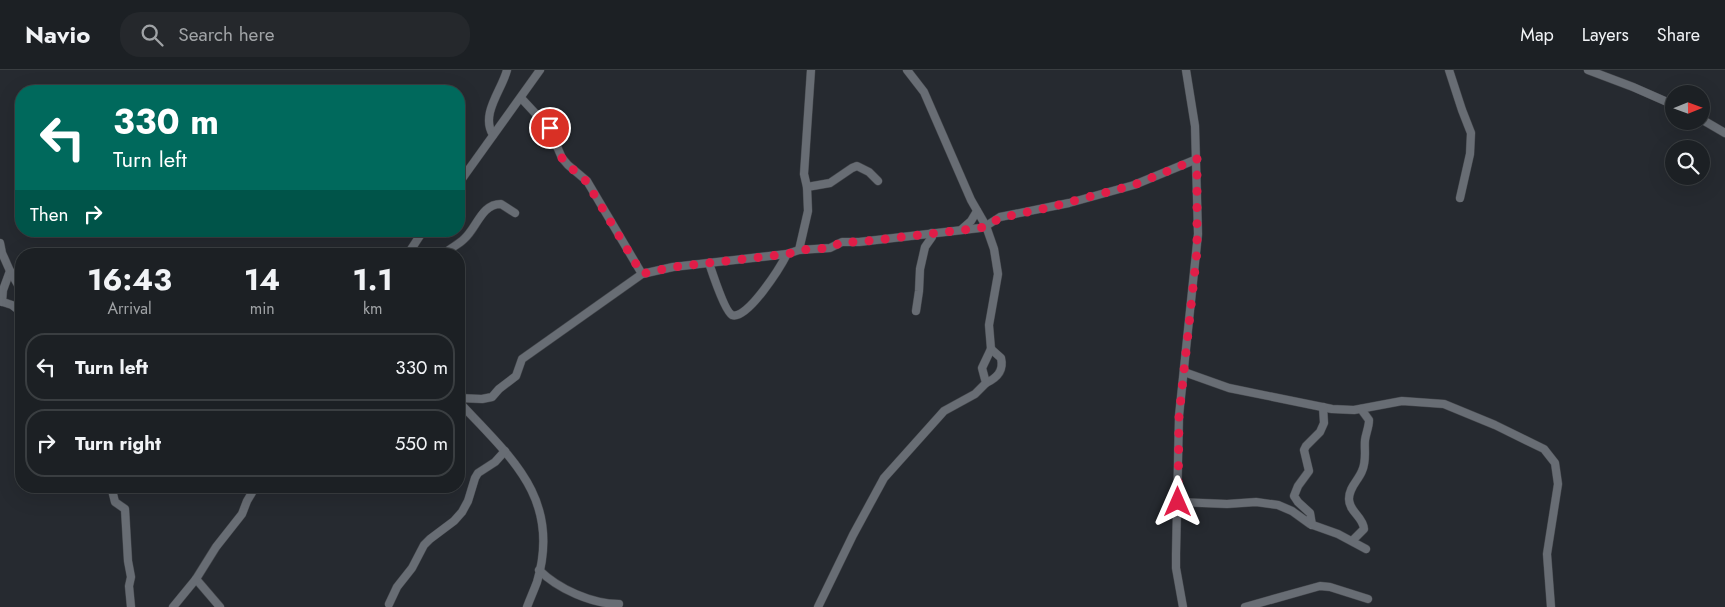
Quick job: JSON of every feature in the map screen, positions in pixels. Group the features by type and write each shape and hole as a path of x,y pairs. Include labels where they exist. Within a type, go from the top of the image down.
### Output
{"street":[{"path":"493,135 488,123 495,99 507,70"},
{"path":"465,175 540,70"},
{"path":"799,250 808,211 808,187 804,174 811,70"},
{"path":"907,70 924,92 977,211 986,226 994,249 998,274 989,325 991,349 982,368 986,383"},
{"path":"1183,607 1176,568 1178,437 1197,251 1195,126 1186,70"},
{"path":"1449,70 1471,133 1470,154 1460,198"},
{"path":"1588,70 1665,101"},
{"path":"520,98 550,128 562,158 586,181 642,274"},
{"path":"1710,124 1725,133"},
{"path":"465,398 482,399 492,397 516,376 522,359 642,274 660,269 826,248 846,241 859,242 986,226 1000,218 1060,205 1134,185 1197,159"},
{"path":"808,187 830,183 857,166 869,172 878,181"},
{"path":"452,248 465,239 480,217 490,207 501,204 515,213"},
{"path":"962,229 971,221 977,211"},
{"path":"916,311 920,291 920,269 925,247 932,237 932,233"},
{"path":"412,248 419,237"},
{"path":"0,243 2,253 15,280"},
{"path":"709,263 715,284 730,314 735,316 742,314 767,287 788,254"},
{"path":"10,271 1,302 15,307"},
{"path":"818,607 853,534 884,478 944,411 975,394 986,383 997,377 1002,368 1001,358 991,349"},
{"path":"1184,372 1229,388 1323,407 1354,410 1402,401 1444,404 1495,425 1544,449 1555,463 1558,484 1547,554 1551,607"},
{"path":"1312,525 1310,513 1294,496 1298,486 1309,471 1304,455 1306,446 1320,432 1324,424 1323,407"},
{"path":"465,408 505,451 523,474 538,502 544,531 543,546 537,581 527,607"},
{"path":"1352,541 1364,529 1362,520 1351,509 1349,497 1351,488 1365,464 1365,440 1369,420 1362,408"},
{"path":"388,604 397,587 412,568 424,545 454,521 462,512 478,472 495,462 505,451"},
{"path":"113,493 115,502 125,509 128,561 131,577 129,586 131,607"},
{"path":"173,607 196,579 216,547 242,514 252,493"},
{"path":"1178,502 1219,504 1251,502 1272,504 1286,508 1312,525 1352,541 1366,549"},
{"path":"539,570 549,580 594,602 619,604"},
{"path":"196,579 220,607"},
{"path":"1245,607 1320,586 1330,587 1368,600"}],"route":[{"path":"550,128 562,158 594,191 642,274 673,267 826,248 846,241 859,242 949,230 980,228 994,220 1007,216 1051,207 1134,185 1197,159 1198,234 1188,343 1180,400 1178,502"}]}
